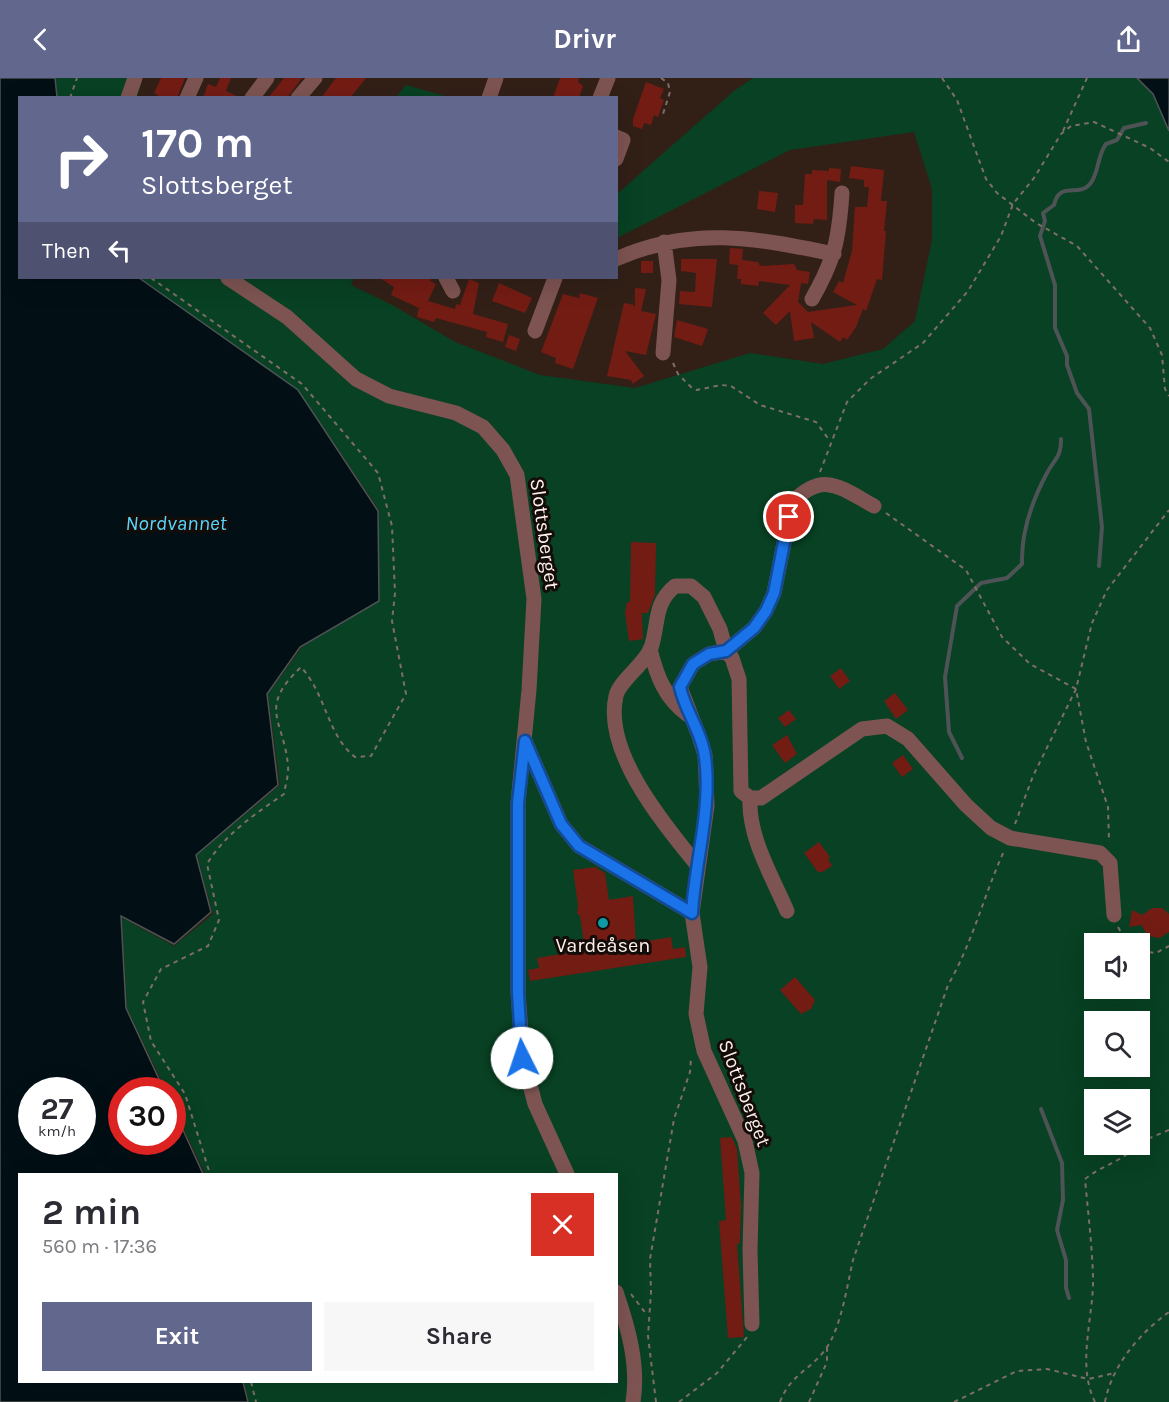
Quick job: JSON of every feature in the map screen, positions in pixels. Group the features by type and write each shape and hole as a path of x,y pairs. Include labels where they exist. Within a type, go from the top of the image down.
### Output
{"street":[{"path":"129,96 135,78"},
{"path":"188,96 196,78"},
{"path":"254,96 267,78"},
{"path":"300,96 315,78"},
{"path":"490,96 496,78"},
{"path":"601,96 608,78"},
{"path":"618,138 623,140 618,154"},
{"path":"812,299 834,254 839,236 842,193"},
{"path":"618,258 663,242 695,236 718,236 834,254"},
{"path":"663,242 669,280 663,349"},
{"name":"Slottsberget","path":"230,279 287,317 356,379 389,396 456,413 483,427 503,450 516,475 525,522 534,599 525,741 518,803 518,993 522,1058 535,1104 567,1173"},
{"path":"536,331 555,279"},
{"path":"813,486 826,483 835,485 874,506"},
{"name":"Slottsberget","path":"752,1324 750,1250 752,1173 745,1140 704,1052 696,1014 700,967 692,913 706,806 705,755 680,687 693,664 709,654 726,651 754,628 766,611 774,593 792,503 813,486"},
{"path":"697,865 651,808 631,770 614,724 616,694 650,650 663,595 675,586 691,586 704,597 720,629 726,651 732,658 739,679 741,791 750,798 761,798 862,729 887,726 908,739 966,805 991,828 1010,838 1100,853 1110,863 1114,915"},
{"name":"Slottsberget","path":"650,650 664,689 673,704 691,718"},
{"name":"Slottsberget","path":"525,741 561,824 579,846 692,913"},
{"path":"750,798 749,814 753,832 786,911"},
{"path":"618,1298 630,1334 635,1389 633,1402"}],"path":[{"path":"71,96 77,78"},
{"path":"661,78 668,83 670,92 662,117"},
{"path":"942,78 957,100 986,179 997,193 1036,223 1077,246 1150,328 1162,355 1165,389 1169,396"},
{"path":"813,486 847,402 856,390 923,344 968,291 1001,236 1013,204 1034,178 1062,134 1087,78"},
{"path":"1062,134 1071,126 1094,122 1150,148 1169,162"},
{"path":"152,279 302,384 378,473 392,526 395,593 392,621 406,694 371,756 355,757 341,747 315,682 301,667 286,681 275,710 288,767 284,794 258,811 219,845 207,864 219,920 208,946 162,969 143,1002 151,1041 185,1094 210,1173"},
{"path":"663,349 678,374 692,388 697,390 721,385 731,387 760,405 816,422 830,441"},
{"path":"874,506 907,526 966,570 1002,637 1030,663 1076,689 1086,742 1108,807 1110,863"},
{"path":"808,1402 827,1362 827,1348 843,1307 853,1260 948,985 966,955 991,879 1010,838 1033,776 1076,689 1092,623 1107,590 1169,510"},
{"path":"1114,915 1121,933"},
{"path":"1150,952 1156,953 1169,946"},
{"path":"656,1402 648,1336 651,1292 650,1259 674,1119 690,1072 692,1048"},
{"path":"1150,1138 1169,1130"},
{"path":"1095,1402 1088,1378 1093,1279 1085,1179 1094,1172 1130,1155"},
{"path":"1105,1402 1115,1373 1143,1331 1169,1312"},
{"path":"679,1402 717,1372 749,1335 752,1324"},
{"path":"780,1402 786,1386 827,1348"},
{"path":"954,1402 1017,1371 1047,1369 1088,1378 1115,1373"},
{"path":"251,1383 256,1402"}],"green space":[{"path":"55,78 142,78 138,96 57,96"},
{"path":"753,78 1137,78 1153,94 1169,131 1169,1402 249,1402 244,1383 618,1383 618,1173 205,1173 186,1133 186,1077 160,1077 127,1008 122,918 174,946 213,914 197,855 280,785 268,694 302,647 379,601 379,510 298,390 140,279 354,279 351,285 394,306 455,342 540,375 635,388 750,353 823,364 883,349 915,321 932,240 932,189 914,132 790,150 618,237 618,193 735,90"},
{"path":"406,85 445,96 397,96"}],"water":[{"name":"Nordvannet","path":"0,78 55,78 57,96 18,96 18,279 140,279 298,390 378,511 379,601 300,647 267,694 278,785 196,855 211,912 174,944 121,916 126,1008 158,1077 108,1077 108,1155 186,1155 186,1137 203,1173 18,1173 18,1383 243,1383 248,1402 0,1402"},
{"path":"1137,78 1169,78 1169,131 1153,94"}],"building":[{"path":"161,78 185,78 178,96 158,96 154,93"},
{"path":"220,78 231,78 226,91 237,96 204,96 208,84 216,87"},
{"path":"284,78 302,78 288,96 270,96"},
{"path":"336,78 366,78 352,96 322,96"},
{"path":"560,78 579,78 578,82 583,86 580,96 554,96"},
{"path":"646,82 664,89 660,98 664,100 658,117 654,115 651,125 644,123 642,129 633,126 633,119"},
{"path":"851,166 884,170 881,201 887,201 882,280 877,279 866,311 863,309 856,327 847,340 843,337 840,342 811,322 814,338 794,341 790,311 776,325 763,313 790,285 759,281 758,286 741,284 741,279 737,279 738,265 729,264 730,248 743,249 742,260 758,262 760,266 794,264 797,270 810,272 808,284 801,283 798,302 808,312 857,305 833,292 839,281 843,283 852,251 855,207 867,207 869,187 864,187 864,180 849,178"},
{"path":"829,168 841,169 840,182 827,180 827,220 814,219 813,224 795,223 795,205 803,205 805,174 812,174 812,170 829,171"},
{"path":"759,191 778,193 775,212 757,209"},
{"path":"681,259 717,259 712,307 679,304 680,291 695,292 696,273 681,271"},
{"path":"641,261 653,261 653,273 641,273"},
{"path":"382,279 431,279 430,281 436,284 428,301 455,309 456,304 460,305 469,279 479,283 473,314 508,324 503,342 486,337 487,332 436,318 434,322 417,317 419,308 391,295 394,287"},
{"path":"499,283 532,298 525,313 492,301"},
{"path":"635,288 646,289 641,311 656,314 646,355 625,351 644,376 633,384 631,380 607,376 624,303 634,305 635,308"},
{"path":"580,293 598,298 573,369 555,363 556,358 541,352 563,294 579,298"},
{"path":"677,320 708,329 702,346 674,337"},
{"path":"509,335 520,339 516,351 505,347"},
{"path":"631,542 656,543 655,595 648,613 642,613 643,639 629,641 625,613 627,602 630,602"},
{"path":"841,668 850,681 839,689 830,676"},
{"path":"895,693 908,710 896,719 884,701"},
{"path":"789,710 796,719 785,727 778,718"},
{"path":"787,735 797,754 785,763 772,745"},
{"path":"903,755 913,769 902,777 892,763"},
{"path":"819,842 830,857 828,859 832,866 822,872 818,872 804,853"},
{"name":"Vardeåsen","path":"595,867 605,873 609,900 633,896 636,943 671,937 673,949 685,947 686,957 530,981 528,970 539,968 537,958 585,950 580,916 577,913 573,870"},
{"path":"1152,908 1162,908 1169,914 1169,932 1160,938 1150,936 1150,933 1146,933 1141,925 1129,927 1132,910 1142,915"},
{"path":"795,977 815,1000 811,1009 801,1014 780,990"},
{"path":"732,1137 737,1149 741,1206 740,1243 737,1244 744,1337 728,1338 719,1221 726,1220 720,1138"}],"waterway":[{"path":"1099,566 1102,527 1089,409 1077,393 1067,365 1067,356 1055,328 1055,285 1040,236 1045,221 1043,213 1054,205 1060,193 1080,190 1090,184 1106,144 1117,140 1124,128 1146,123"},
{"path":"962,758 949,732 945,677 957,606 981,583 1007,578 1022,564 1023,540 1028,517 1047,473 1059,454 1061,439"},
{"path":"1041,1109 1062,1163 1063,1200 1057,1230 1066,1260 1066,1288 1069,1298"}],"place":[{"name":"Vardeåsen","path":"603,923"}],"route":[{"path":"522,1058 518,993 518,803 519,773 525,741 561,824 579,846 617,871 692,913 706,806 705,755 682,699 680,687 693,664 709,654 726,651 754,628 766,611 774,593 789,517"}]}
